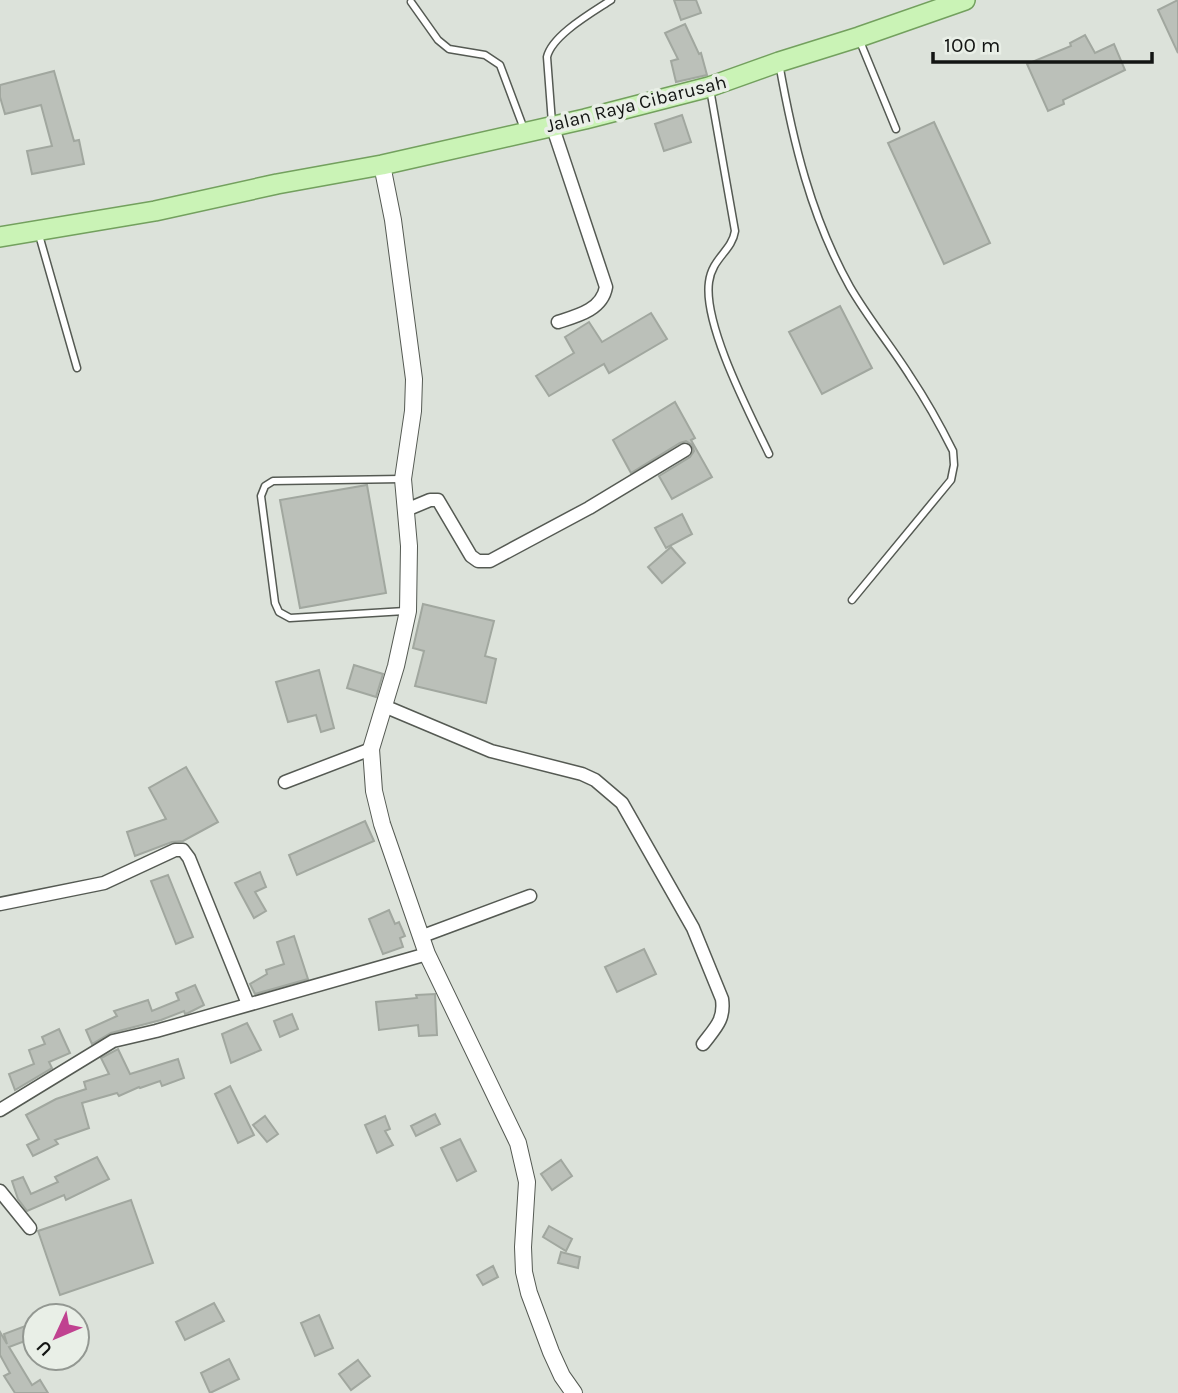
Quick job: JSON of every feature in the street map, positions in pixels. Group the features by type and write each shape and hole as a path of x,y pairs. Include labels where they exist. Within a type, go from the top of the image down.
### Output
{"main road":[{"name":"Jalan Raya Cibarusah","path":"0,239 158,215 585,119 709,87 965,0"},
{"name":"Jalan Raya Cibarusah","path":"0,239 382,165"}],"street":[{"path":"552,125 606,287 604,296 593,307 558,322"},
{"path":"382,165 393,220 414,379 413,411 404,479 409,556 408,611 404,637 371,749 376,804 427,954 518,1143 527,1182 524,1272 551,1352 562,1376 574,1393"},
{"path":"406,510 430,500 438,500 471,556 478,561 490,561 589,508 685,450"},
{"path":"384,706 491,751 582,774 595,780 622,803 693,928 722,999 724,1011 720,1021 703,1044"},
{"path":"285,782 371,749"},
{"path":"0,904 104,883 175,850 183,850 189,858 248,1004"},
{"path":"420,937 530,896"},
{"path":"0,1110 113,1041 427,954"},
{"path":"0,1191 30,1228"}],"lane":[{"path":"552,125 547,57 549,47 611,0"},
{"path":"411,2 438,40 449,49 485,55 500,65 524,131"},
{"path":"859,37 896,129"},
{"path":"779,61 792,136 816,212 836,258 865,312 910,376 953,451 954,465 950,480 852,600"},
{"path":"709,87 735,231 732,242 717,259 711,271 708,304 724,352 769,454"},
{"path":"39,235 77,368"},
{"path":"404,479 273,481 265,486 261,496 275,603 281,614 290,618 408,611"}],"building":[{"path":"674,0 696,0 701,13 681,20"},
{"path":"1178,0 1178,53 1158,10"},
{"path":"685,24 699,54 701,53 707,75 676,82 671,61 678,59 665,33"},
{"path":"1085,35 1095,53 1114,44 1125,70 1063,100 1064,104 1048,111 1027,64 1071,46 1070,43"},
{"path":"54,71 74,141 79,140 84,164 32,174 27,151 52,146 41,105 5,114 0,85"},
{"path":"682,115 691,142 664,151 655,124"},
{"path":"934,122 990,243 944,264 888,143"},
{"path":"840,306 872,368 822,394 789,332"},
{"path":"651,313 667,339 609,373 604,364 549,396 536,376 574,353 565,337 589,322 602,342"},
{"path":"675,402 695,438 691,440 712,477 672,499 659,476 690,457 694,451 692,445 686,441 680,443 631,473 613,440"},
{"path":"367,485 386,593 300,608 280,500"},
{"path":"682,514 692,534 666,548 655,528"},
{"path":"671,547 685,563 662,583 648,567"},
{"path":"423,604 494,621 485,656 496,659 486,703 415,686 424,651 413,648"},
{"path":"354,665 383,674 376,697 347,688"},
{"path":"319,670 334,728 321,732 316,715 288,722 276,682"},
{"path":"186,767 218,822 183,841 172,842 135,856 127,832 166,819 149,788"},
{"path":"365,821 374,841 297,875 289,855"},
{"path":"260,872 266,887 255,892 266,911 254,918 235,883"},
{"path":"168,875 193,937 176,944 151,881"},
{"path":"389,910 395,924 399,922 405,936 400,938 403,947 383,954 369,919"},
{"path":"294,936 308,979 255,994 250,984 267,974 266,970 284,964 277,942"},
{"path":"644,949 656,974 617,992 605,967"},
{"path":"195,985 204,1005 185,1014 184,1011 111,1033 92,1044 86,1030 117,1016 114,1011 148,1000 152,1011 179,1000 176,993"},
{"path":"435,994 437,1035 419,1036 418,1025 379,1030 376,1002 417,998 416,995"},
{"path":"292,1014 298,1029 280,1037 274,1021"},
{"path":"247,1023 261,1050 231,1063 222,1034"},
{"path":"59,1029 70,1053 49,1062 52,1068 15,1090 9,1074 34,1064 29,1050 45,1044 42,1037"},
{"path":"118,1049 130,1074 178,1059 184,1078 162,1086 160,1081 119,1096 117,1093 82,1103 89,1128 55,1140 58,1144 33,1156 27,1145 39,1139 26,1115 56,1099 86,1089 84,1082 109,1074 101,1058"},
{"path":"230,1086 254,1135 238,1143 215,1094"},
{"path":"435,1114 440,1124 416,1136 411,1126"},
{"path":"265,1116 278,1134 267,1142 253,1125"},
{"path":"385,1116 390,1129 385,1131 393,1145 377,1153 365,1125"},
{"path":"460,1139 476,1171 457,1181 441,1148"},
{"path":"97,1157 109,1179 66,1200 64,1195 27,1211 18,1199 12,1181 23,1177 31,1194 58,1182 55,1177"},
{"path":"561,1160 572,1176 552,1190 541,1174"},
{"path":"131,1200 153,1263 60,1295 38,1231"},
{"path":"549,1226 572,1239 566,1251 543,1237"},
{"path":"561,1252 580,1257 578,1268 558,1263"},
{"path":"493,1266 498,1277 483,1285 477,1275"},
{"path":"214,1303 224,1321 185,1340 176,1322"},
{"path":"319,1315 333,1348 315,1356 301,1323"},
{"path":"21,1328 21,1342 9,1347 21,1367 21,1372 24,1372 32,1385 40,1380 48,1393 15,1393 4,1376 10,1373 0,1355 0,1332 7,1344 4,1334"},
{"path":"229,1359 239,1379 210,1393 201,1373"},
{"path":"358,1360 370,1376 351,1390 339,1374"}]}
